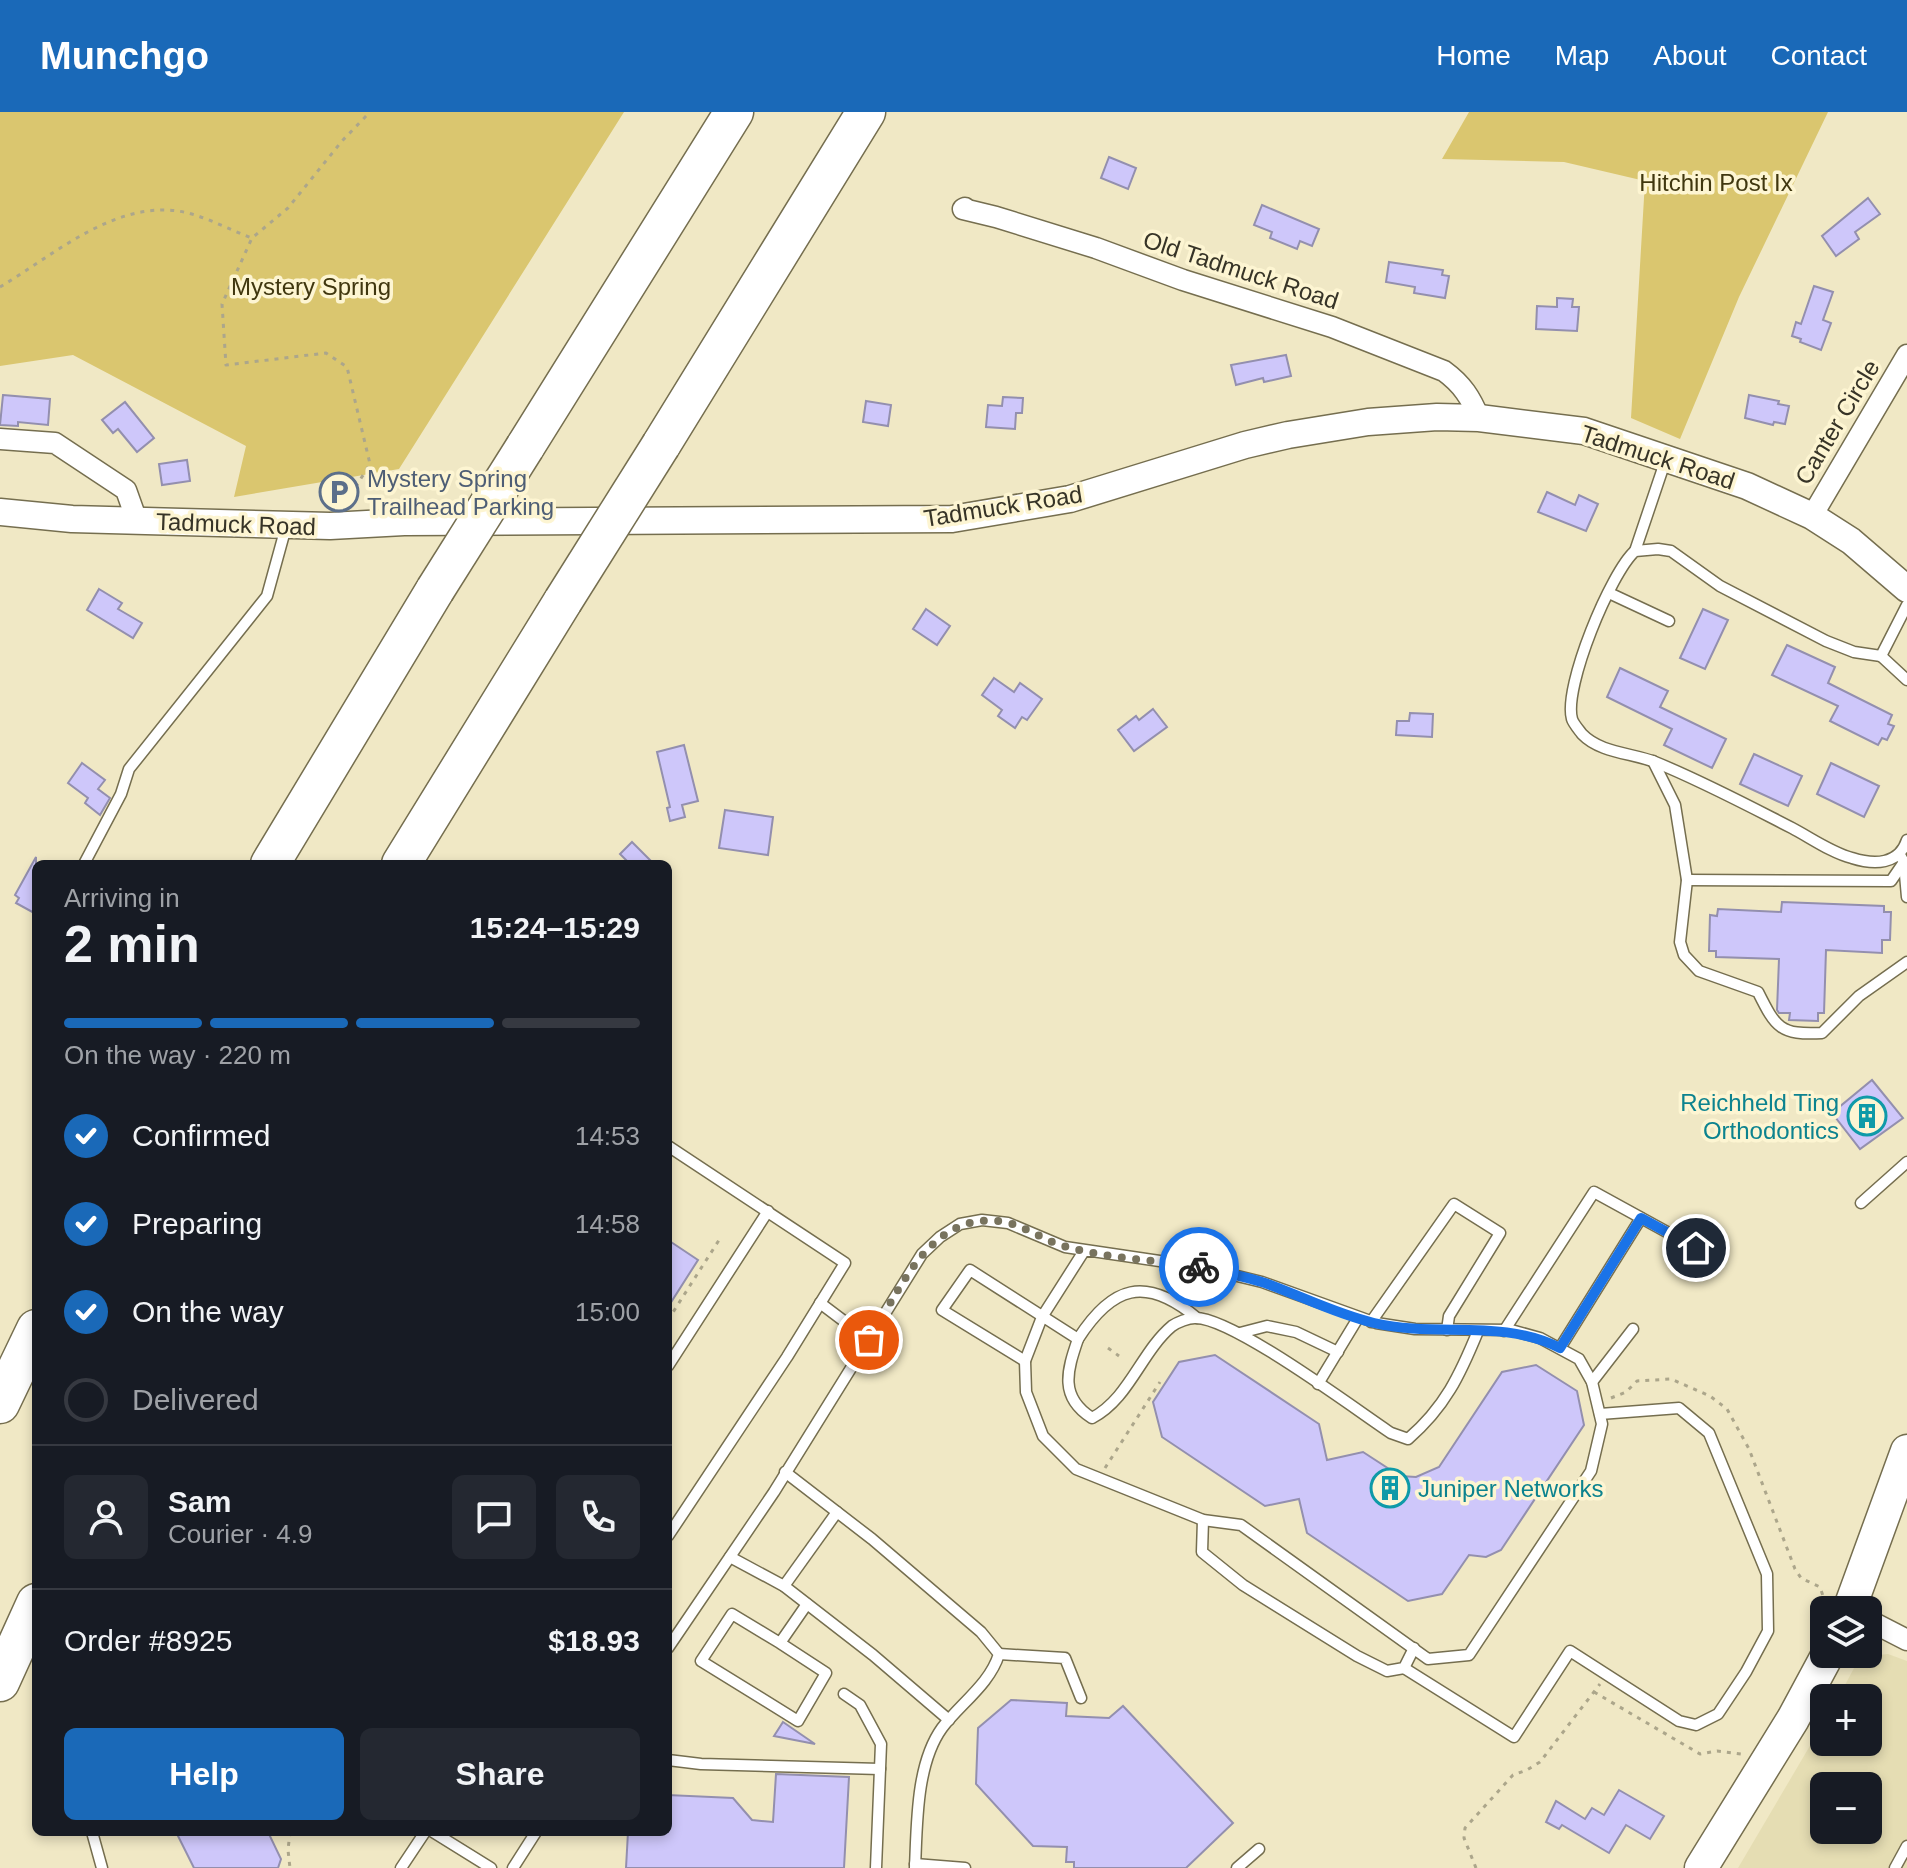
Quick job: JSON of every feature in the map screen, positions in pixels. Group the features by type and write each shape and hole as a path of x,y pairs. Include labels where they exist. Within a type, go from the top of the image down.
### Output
{"highway":[{"path":"272,860 435,590 734,112"},
{"path":"403,860 866,112"},
{"path":"0,1404 32,1337"},
{"path":"0,1682 32,1612"}],"main road":[{"path":"1854,1596 1907,1451"},
{"path":"1701,1868 1793,1719 1820,1668"}],"street":[{"name":"Old Tadmuck Road","path":"965,208 1332,327 1444,371 1459,382 1473,402 1479,418"},
{"name":"Canter Circle","path":"1812,516 1907,355"},
{"name":"Tadmuck Road","path":"0,512 72,519 330,526 404,522 952,519 1070,499 1245,445 1288,435 1368,422 1437,417 1479,418 1584,431 1747,486 1812,516 1851,541 1907,589"},
{"path":"0,439 55,443 126,490 137,521"},
{"path":"1882,1627 1907,1640"}],"lane":[{"path":"1666,458 1635,551 1618,573 1579,662 1573,690 1572,719 1583,735 1595,743 1653,761 1851,858 1886,862 1902,858"},
{"path":"86,860 121,794 129,769 267,596 287,525"},
{"path":"1635,551 1671,551 1720,586 1826,641 1854,652 1881,656 1907,680"},
{"path":"1609,593 1669,621"},
{"path":"1881,656 1907,605"},
{"path":"1653,761 1675,805 1687,880 1680,942 1684,955 1699,971 1758,992 1772,1020 1793,1034 1822,1033 1859,996 1907,962"},
{"path":"1687,880 1891,881 1907,840"},
{"path":"1902,858 1907,897"},
{"path":"672,1149 845,1263 672,1530"},
{"path":"1861,1203 1907,1162"},
{"path":"1504,1331 1594,1192 1696,1248"},
{"path":"1371,1322 1454,1204 1500,1233 1449,1316 1447,1330"},
{"path":"672,1360 768,1211"},
{"path":"1560,1348 1641,1218"},
{"path":"672,1642 785,1472 922,1254 960,1224 982,1220 1008,1223 1065,1247 1200,1267 1262,1282 1371,1322 1415,1329 1504,1331 1540,1338 1579,1359 1592,1382 1602,1424 1591,1471 1469,1655 1428,1659 1241,1525 1203,1520 1076,1469 1043,1436 1026,1392 1025,1361 1042,1317 1084,1251"},
{"path":"1025,1361 942,1310 970,1270 1078,1339"},
{"path":"1197,1318 1176,1323 1159,1339 1108,1410 1092,1418 1078,1409 1070,1394 1068,1371 1078,1339 1111,1299 1131,1290 1183,1306 1197,1318 1240,1333 1391,1433 1408,1439 1429,1421 1457,1382 1478,1331"},
{"path":"820,1303 869,1340"},
{"path":"1318,1384 1358,1318"},
{"path":"1240,1333 1267,1326 1296,1332 1338,1352"},
{"path":"1592,1382 1633,1329"},
{"path":"1203,1520 1202,1552 1243,1585 1387,1671 1404,1668 1514,1737 1570,1651 1679,1721 1696,1725 1718,1714 1768,1631 1767,1574 1709,1433 1679,1408 1600,1414"},
{"path":"785,1472 981,1632 999,1654 1065,1658 1081,1698"},
{"path":"784,1586 837,1512"},
{"path":"730,1557 784,1586 873,1655 949,1720"},
{"path":"780,1643 807,1604"},
{"path":"732,1614 780,1643 826,1673 798,1721 701,1661 732,1614"},
{"path":"1404,1668 1414,1648"},
{"path":"965,1868 915,1866 924,1766 931,1747 949,1720 995,1669 999,1654"},
{"path":"844,1694 860,1705 881,1744 876,1868"},
{"path":"672,1760 880,1769"},
{"path":"93,1836 102,1868"},
{"path":"401,1868 422,1836"},
{"path":"439,1836 491,1868"},
{"path":"513,1868 533,1836"},
{"path":"1895,1868 1907,1846"},
{"path":"1237,1868 1259,1849"}],"path":[{"path":"330,526 370,464 347,367 326,353 226,365 222,304 252,238 288,208 342,141 370,112"},
{"path":"0,287 105,224 143,209 192,214 252,238"},
{"path":"672,1314 721,1237"},
{"path":"1108,1348 1119,1356"},
{"path":"1100,1479 1160,1382"},
{"path":"1476,1868 1464,1838 1465,1828 1513,1775 1540,1762 1607,1675"},
{"path":"290,1836 290,1868"}],"shaded area":[{"path":"1882,1655 1907,1661 1907,1868 1738,1868 1810,1746 1810,1756 1882,1756 1882,1684 1846,1684 1854,1668 1882,1668"}],"green space":[{"name":"Mystery Spring","path":"0,112 624,112 399,469 234,497 246,446 73,355 0,366"},
{"name":"Hitchin Post Ix","path":"1469,112 1828,112 1739,297 1680,439 1631,418 1645,181 1564,162 1442,159"}],"building":[{"path":"1109,157 1136,168 1128,189 1101,178"},
{"path":"1868,198 1880,214 1855,232 1859,239 1836,256 1822,236"},
{"path":"1262,205 1319,229 1312,246 1300,241 1297,249 1270,238 1272,232 1254,225"},
{"path":"1389,262 1443,270 1442,275 1449,276 1445,298 1414,293 1415,287 1386,282"},
{"path":"1814,286 1833,292 1823,320 1831,323 1821,350 1792,336 1796,322 1801,324"},
{"path":"1557,298 1573,299 1572,307 1579,307 1577,331 1536,329 1537,306 1557,307"},
{"path":"1286,355 1291,376 1264,382 1263,378 1236,385 1231,365"},
{"path":"3,395 50,399 48,425 18,422 18,426 0,425"},
{"path":"1749,395 1789,406 1785,424 1774,422 1773,425 1745,418"},
{"path":"1003,397 1023,398 1022,413 1016,413 1015,429 986,427 988,405 1002,406"},
{"path":"866,401 891,405 888,426 863,422"},
{"path":"125,402 154,438 137,452 118,429 113,433 102,420"},
{"path":"187,460 190,481 162,485 159,464"},
{"path":"1547,492 1575,505 1579,495 1598,504 1586,531 1538,512"},
{"path":"99,589 122,603 118,609 142,623 133,638 87,610"},
{"path":"926,609 950,626 937,645 913,629"},
{"path":"1703,609 1728,620 1705,669 1680,658"},
{"path":"1787,645 1835,667 1828,683 1892,715 1888,724 1894,726 1887,740 1882,738 1878,745 1830,721 1838,706 1772,675"},
{"path":"1620,668 1668,691 1660,707 1726,739 1712,768 1664,745 1672,729 1607,697"},
{"path":"994,678 1014,692 1020,683 1042,699 1027,720 1022,717 1015,728 998,716 1002,710 982,695"},
{"path":"1153,709 1167,727 1134,751 1118,730 1136,716 1139,720"},
{"path":"1410,713 1433,714 1432,737 1396,735 1397,721 1409,721"},
{"path":"684,745 698,801 682,805 685,817 670,821 667,808 670,807 657,752"},
{"path":"1754,754 1802,776 1788,806 1740,784"},
{"path":"82,763 105,780 98,789 110,798 100,815 85,803 88,798 68,783"},
{"path":"1831,763 1879,786 1864,817 1817,794"},
{"path":"725,810 773,817 768,855 719,848"},
{"path":"632,842 650,860 626,860 620,854"},
{"path":"32,864 32,912 16,903 19,898 15,895"},
{"path":"1782,902 1884,906 1884,912 1891,912 1890,940 1882,940 1882,953 1826,950 1824,1013 1818,1013 1818,1021 1789,1020 1790,1013 1779,1013 1777,1010 1779,959 1716,957 1716,951 1709,951 1710,915 1717,916 1718,909 1781,912"},
{"name":"Reichheld Ting Orthodontics","path":"1872,1080 1903,1118 1860,1149 1832,1113"},
{"path":"672,1243 698,1260 672,1301"},
{"name":"Juniper Networks","path":"1215,1355 1319,1424 1327,1460 1363,1452 1400,1476 1416,1477 1439,1467 1502,1372 1536,1365 1577,1391 1584,1425 1501,1550 1486,1557 1469,1555 1442,1594 1408,1601 1307,1533 1299,1499 1265,1506 1162,1437 1153,1402 1179,1362"},
{"path":"1011,1700 1067,1703 1066,1716 1109,1718 1123,1706 1233,1823 1186,1868 1074,1868 1074,1862 1066,1862 1067,1847 1033,1846 976,1784 978,1728"},
{"path":"783,1722 815,1744 774,1736"},
{"path":"776,1774 849,1777 844,1868 626,1868 628,1836 672,1836 672,1795 733,1798 752,1820 773,1822"},
{"path":"1619,1790 1664,1816 1650,1839 1626,1825 1609,1853 1562,1825 1559,1829 1546,1822 1556,1801 1585,1819 1592,1808 1604,1815"},
{"path":"178,1836 270,1836 281,1859 278,1868 194,1868"}],"way so far":[{"path":"869,1340 922,1254 960,1224 982,1220 1008,1223 1065,1247 1199,1267"}],"place":[{"name":"Mystery Spring Trailhead Parking","path":"339,492"},
{"name":"Reichheld Ting Orthodontics","path":"1867,1116"},
{"name":"Juniper Networks","path":"1390,1488"}],"route":[{"path":"1199,1267 1262,1282 1376,1323 1415,1329 1511,1330 1540,1338 1560,1348 1641,1218 1696,1248"}]}
